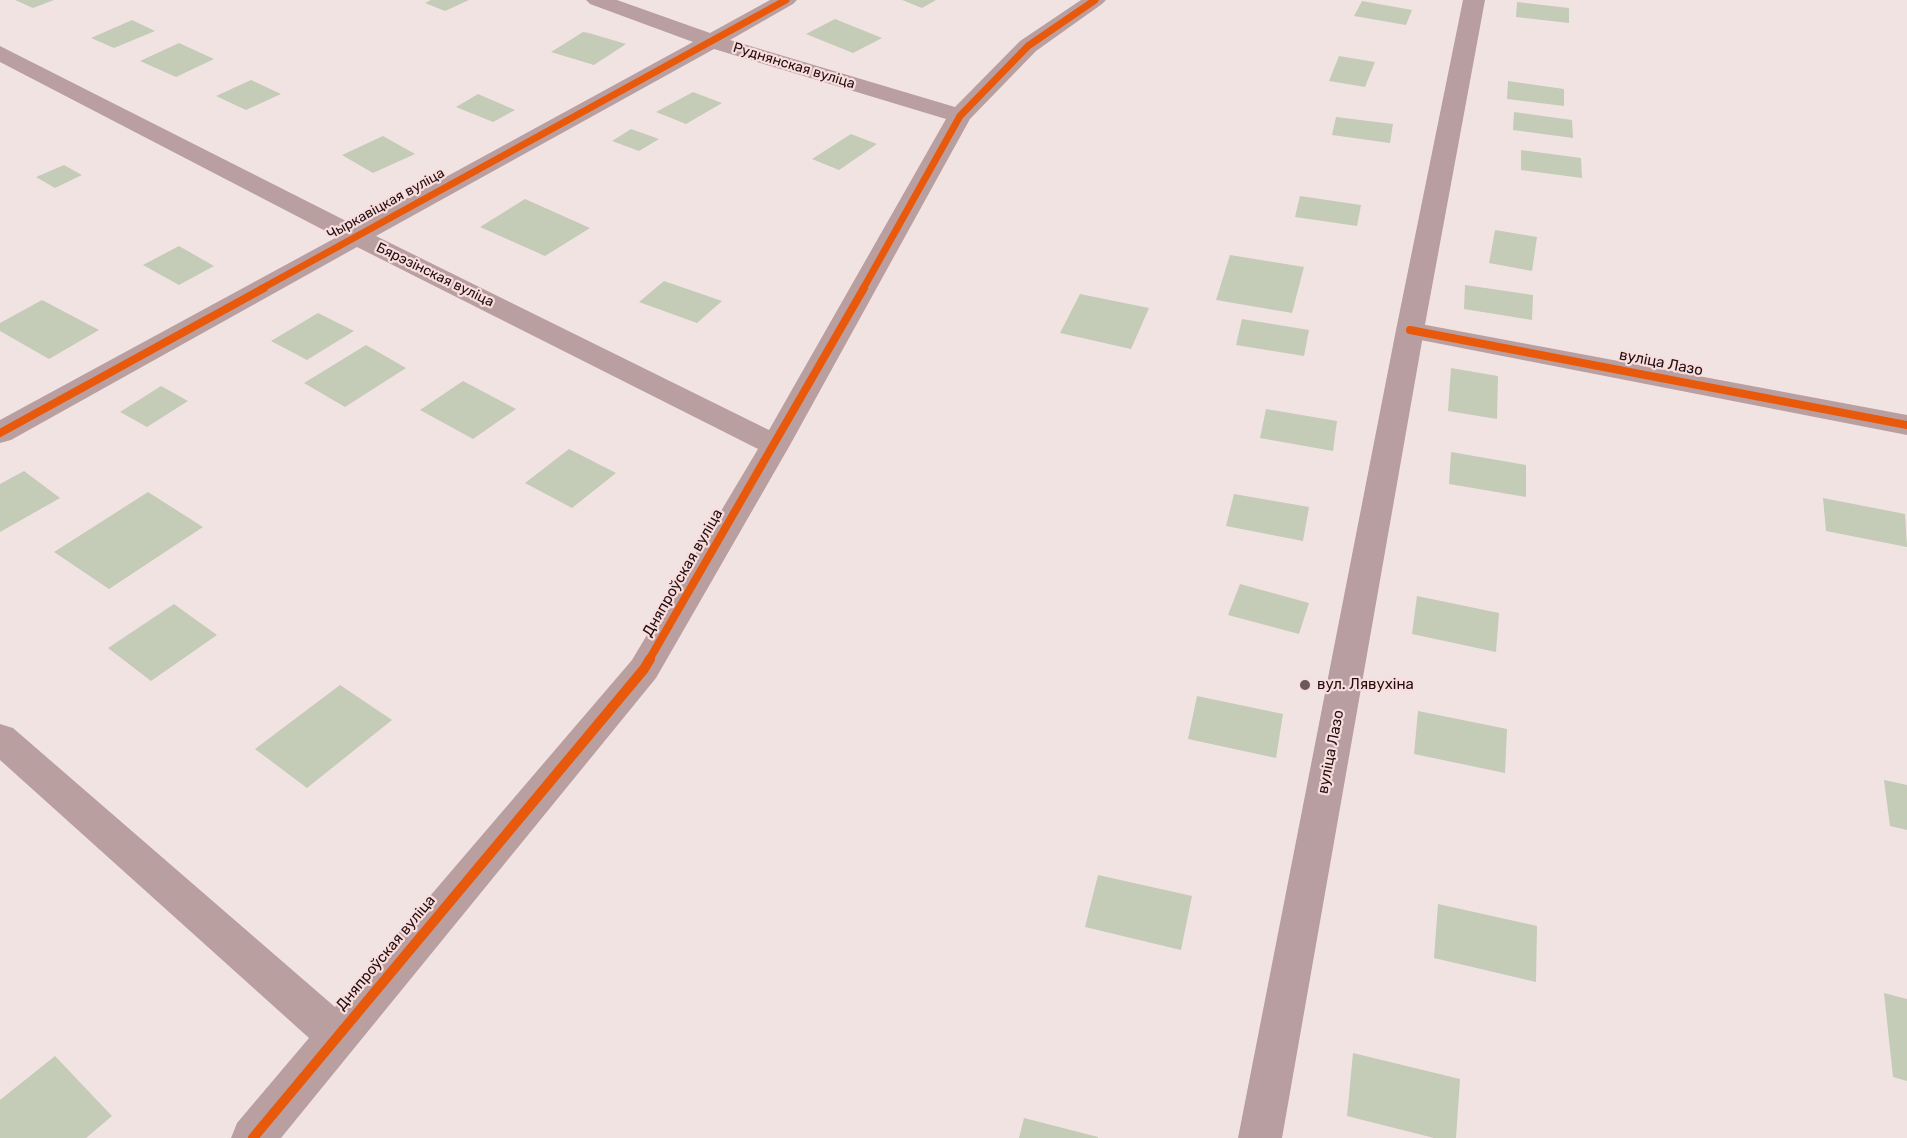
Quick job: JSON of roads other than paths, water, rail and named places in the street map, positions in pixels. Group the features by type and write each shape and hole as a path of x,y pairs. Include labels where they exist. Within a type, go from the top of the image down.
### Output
{"main road":[{"name":"вуліца Лазо","path":"1260,1138 1410,330 1474,0"}],"street":[{"name":"Руднянская вуліца","path":"597,0 711,41 960,116"},
{"name":"Чыркавіцкая вуліца","path":"0,433 786,0"},
{"name":"Дняпроўская вуліца","path":"253,1138 336,1035 644,669 775,445 960,116 1028,46 1095,0"},
{"name":"Бярэзінская вуліца","path":"0,53 355,236 775,445"},
{"name":"вуліца Лазо","path":"1410,330 1907,425"},
{"name":"Дняпроўская вуліца","path":"0,738 336,1035"}],"place":[{"name":"вул. Лявухіна","path":"1305,685"}]}
